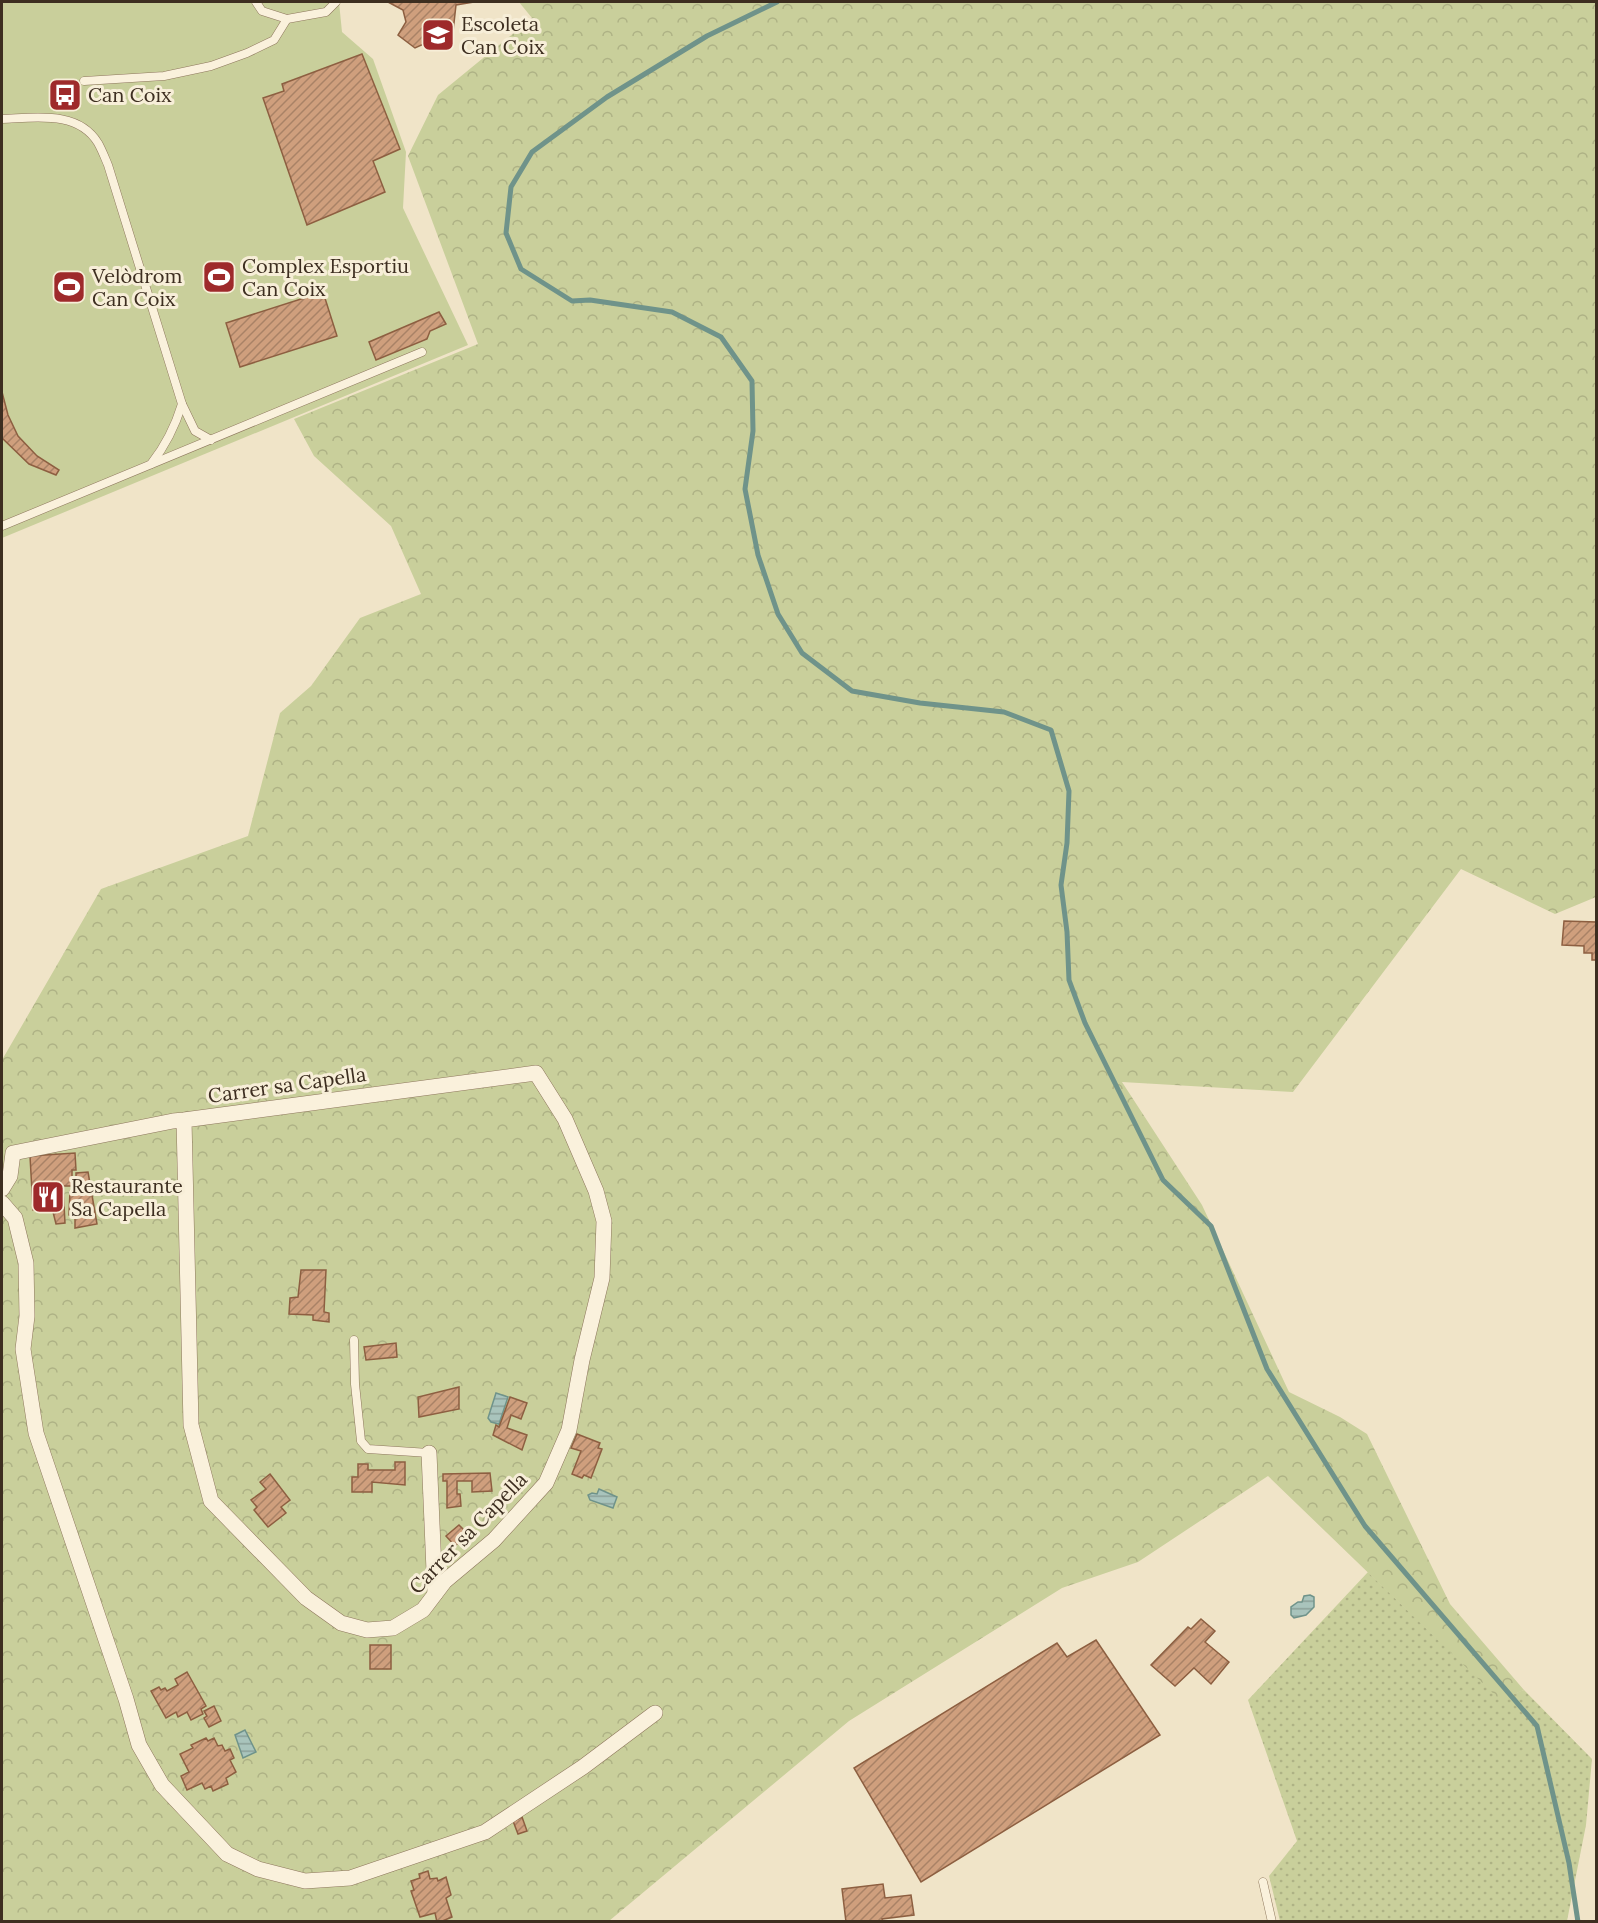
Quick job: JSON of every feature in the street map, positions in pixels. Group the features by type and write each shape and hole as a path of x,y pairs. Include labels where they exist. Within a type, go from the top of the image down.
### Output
{"street":[{"name":"Carrer sa Capella","path":"2,1189 10,1176 14,1154 184,1120 536,1073 565,1119 596,1191 604,1221 602,1278 582,1360 569,1430 546,1483 494,1540 445,1581 423,1610 393,1628 367,1630 341,1623 306,1598 211,1501 191,1425 184,1120"},
{"path":"2,1203 15,1218 26,1263 27,1316 23,1349 36,1433 126,1699 139,1745 162,1785 227,1854 258,1869 304,1881 350,1878 485,1832 583,1767 655,1713"},
{"path":"429,1453 435,1594"}],"lane":[{"path":"256,2 262,11 287,19 326,12 336,2"},
{"path":"84,81 164,76 211,66 274,40 287,19"},
{"path":"2,120 59,118 81,125 98,142 108,165 182,404 195,431 211,440"},
{"path":"2,526 423,352"},
{"path":"150,465 165,445 177,423 182,404"},
{"path":"354,1340 355,1384 361,1441 368,1449 429,1453"},
{"path":"1263,1882 1272,1922"}],"green space":[{"name":"Complex Esportiu Can Coix","path":"2,2 339,2 342,32 373,59 406,152 403,208 468,345 2,538"},
{"path":"519,2 1596,2 1596,897 1555,914 1461,869 1293,1092 1122,1082 1202,1205 1289,1392 1340,1417 1367,1434 1450,1604 1524,1690 1500,1700 1268,1476 1138,1562 1062,1588 849,1721 609,1921 2,1922 2,1060 101,889 248,836 280,713 311,686 360,618 421,594 391,526 314,456 294,419 478,344 408,156 438,95 532,18"},
{"path":"1368,1572 1500,1699 1524,1690 1592,1759 1586,1825 1567,1921 1280,1921 1269,1876 1297,1841 1248,1700"}],"water":[{"path":"496,1393 508,1397 499,1424 491,1422 488,1418"},
{"path":"599,1489 617,1497 613,1508 590,1500 588,1495 597,1494"},
{"path":"1304,1596 1314,1597 1314,1607 1306,1615 1294,1618 1291,1615 1291,1607 1302,1602"},
{"path":"245,1730 256,1752 243,1758 235,1735"}],"building":[{"path":"388,2 474,2 456,5 453,32 443,44 437,38 415,48 398,35 406,22 403,10"},
{"path":"362,54 400,149 373,161 385,192 307,225 263,98 284,91 282,84"},
{"path":"323,292 337,336 240,367 226,323"},
{"path":"439,312 446,324 430,331 427,339 376,360 369,342"},
{"path":"2,392 8,415 18,436 37,456 59,470 56,475 29,464 2,438"},
{"path":"1564,921 1596,922 1596,960 1592,960 1592,953 1584,953 1584,946 1562,945"},
{"name":"Restaurante Sa Capella","path":"75,1153 76,1170 72,1170 72,1186 63,1186 65,1223 56,1224 52,1208 33,1210 30,1156"},
{"path":"88,1172 97,1224 75,1228 75,1217 69,1215 70,1191 76,1191 76,1173"},
{"path":"301,1270 326,1270 324,1312 329,1313 329,1322 313,1320 313,1315 289,1314 290,1298 298,1297"},
{"path":"396,1343 397,1357 366,1360 364,1347"},
{"path":"459,1387 459,1409 419,1417 418,1397"},
{"path":"510,1397 527,1403 521,1419 511,1415 507,1428 527,1435 522,1450 493,1435 496,1425 499,1427"},
{"path":"577,1434 600,1443 598,1448 602,1449 591,1478 584,1475 582,1478 572,1474 581,1451 571,1448"},
{"path":"395,1462 405,1462 405,1485 372,1482 372,1492 352,1492 352,1477 358,1477 358,1464 368,1464 368,1470 395,1470"},
{"path":"490,1473 492,1491 472,1492 472,1481 457,1481 457,1494 460,1494 461,1506 447,1508 447,1481 443,1481 443,1474"},
{"path":"270,1474 290,1500 281,1507 286,1513 268,1527 254,1510 257,1507 251,1500 266,1489 260,1482"},
{"path":"459,1525 468,1534 455,1546 446,1536"},
{"path":"1201,1619 1215,1631 1205,1642 1229,1662 1211,1684 1194,1668 1175,1686 1151,1665 1188,1627 1191,1629"},
{"path":"1096,1640 1160,1735 921,1882 854,1768 1057,1643 1067,1657"},
{"path":"370,1645 391,1645 391,1669 370,1669"},
{"path":"187,1672 206,1706 201,1709 203,1714 191,1720 187,1712 178,1717 176,1712 166,1718 151,1691 159,1687 167,1691 178,1685 175,1679"},
{"path":"214,1706 221,1721 209,1727 204,1718 207,1716 204,1711"},
{"path":"206,1738 208,1741 214,1738 218,1746 222,1745 225,1751 230,1749 234,1758 230,1760 236,1772 226,1778 228,1784 213,1791 211,1786 205,1789 202,1783 187,1790 181,1776 189,1772 180,1754 193,1748 191,1745"},
{"path":"522,1817 527,1831 518,1834 513,1821"},
{"path":"428,1871 430,1879 437,1878 438,1881 446,1877 451,1895 446,1898 452,1917 440,1922 437,1922 435,1913 420,1917 411,1891 414,1890 411,1881 420,1878 419,1874"},
{"path":"883,1884 885,1898 911,1895 914,1915 882,1919 883,1922 846,1922 842,1889"}],"waterway":[{"path":"777,2 707,36 607,97 532,152 511,187 506,233 521,269 572,301 590,300 672,312 721,337 752,381 753,431 745,489 758,555 778,614 802,653 852,691 920,703 1004,712 1051,730 1069,791 1067,843 1061,885 1067,932 1069,980 1085,1023 1163,1180 1211,1226 1267,1369 1365,1526 1537,1726 1569,1863 1578,1922"}],"place":[{"name":"Escoleta Can Coix","path":"438,35"},
{"name":"Can Coix","path":"65,95"},
{"name":"Complex Esportiu Can Coix","path":"219,277"},
{"name":"Velòdrom Can Coix","path":"69,287"},
{"name":"Restaurante Sa Capella","path":"48,1197"}]}
